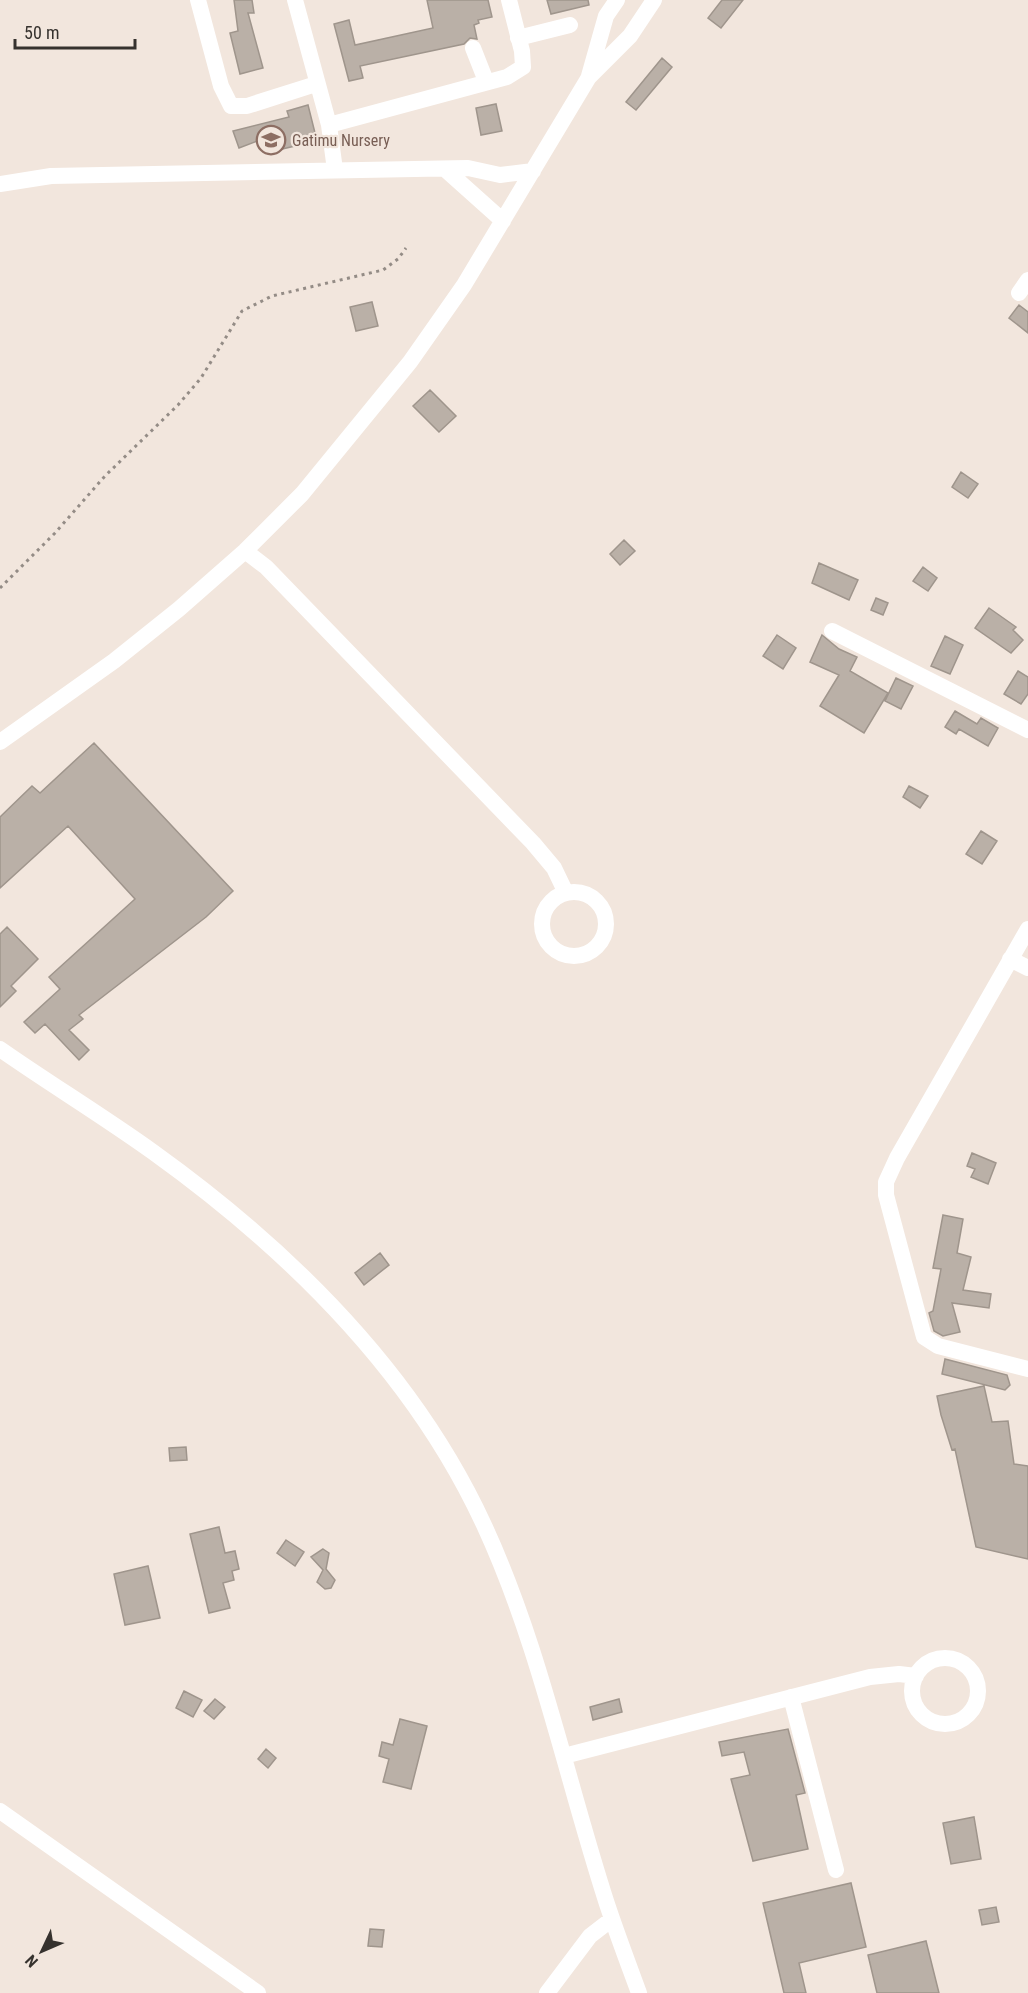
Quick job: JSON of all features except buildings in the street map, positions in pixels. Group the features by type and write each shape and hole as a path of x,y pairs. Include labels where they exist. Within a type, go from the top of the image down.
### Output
{"street":[{"path":"198,0 221,86 231,106 248,106 316,84"},
{"path":"295,0 316,84 329,124 335,170"},
{"path":"329,124 507,77 523,67 509,0"},
{"path":"589,77 606,16 617,0"},
{"path":"0,742 114,661 245,551 310,486 410,362 464,285 589,77 630,36 654,0"},
{"path":"518,38 570,25"},
{"path":"473,48 486,81"},
{"path":"0,184 51,176 468,168 500,175 532,171"},
{"path":"446,170 503,221"},
{"path":"245,551 266,567 533,843 554,868 566,893"},
{"path":"832,630 1028,730"},
{"path":"1028,929 897,1158 886,1182 886,1195 924,1337 938,1346 1028,1369"},
{"path":"1010,959 1028,968"},
{"path":"0,1049 153,1152 295,1266 351,1324 401,1388 450,1462 484,1524 541,1676 612,1919 639,1993"},
{"path":"564,1756 870,1677 899,1674 916,1676"},
{"path":"791,1697 836,1870"},
{"path":"0,1811 258,1993"},
{"path":"547,1993 590,1936 612,1919"}],"path":[{"path":"0,588 55,532 105,476 178,405 201,378 242,311 272,296 383,270 398,260 406,248"}],"place":[{"name":"Gatimu Nursery","path":"271,140"}]}
